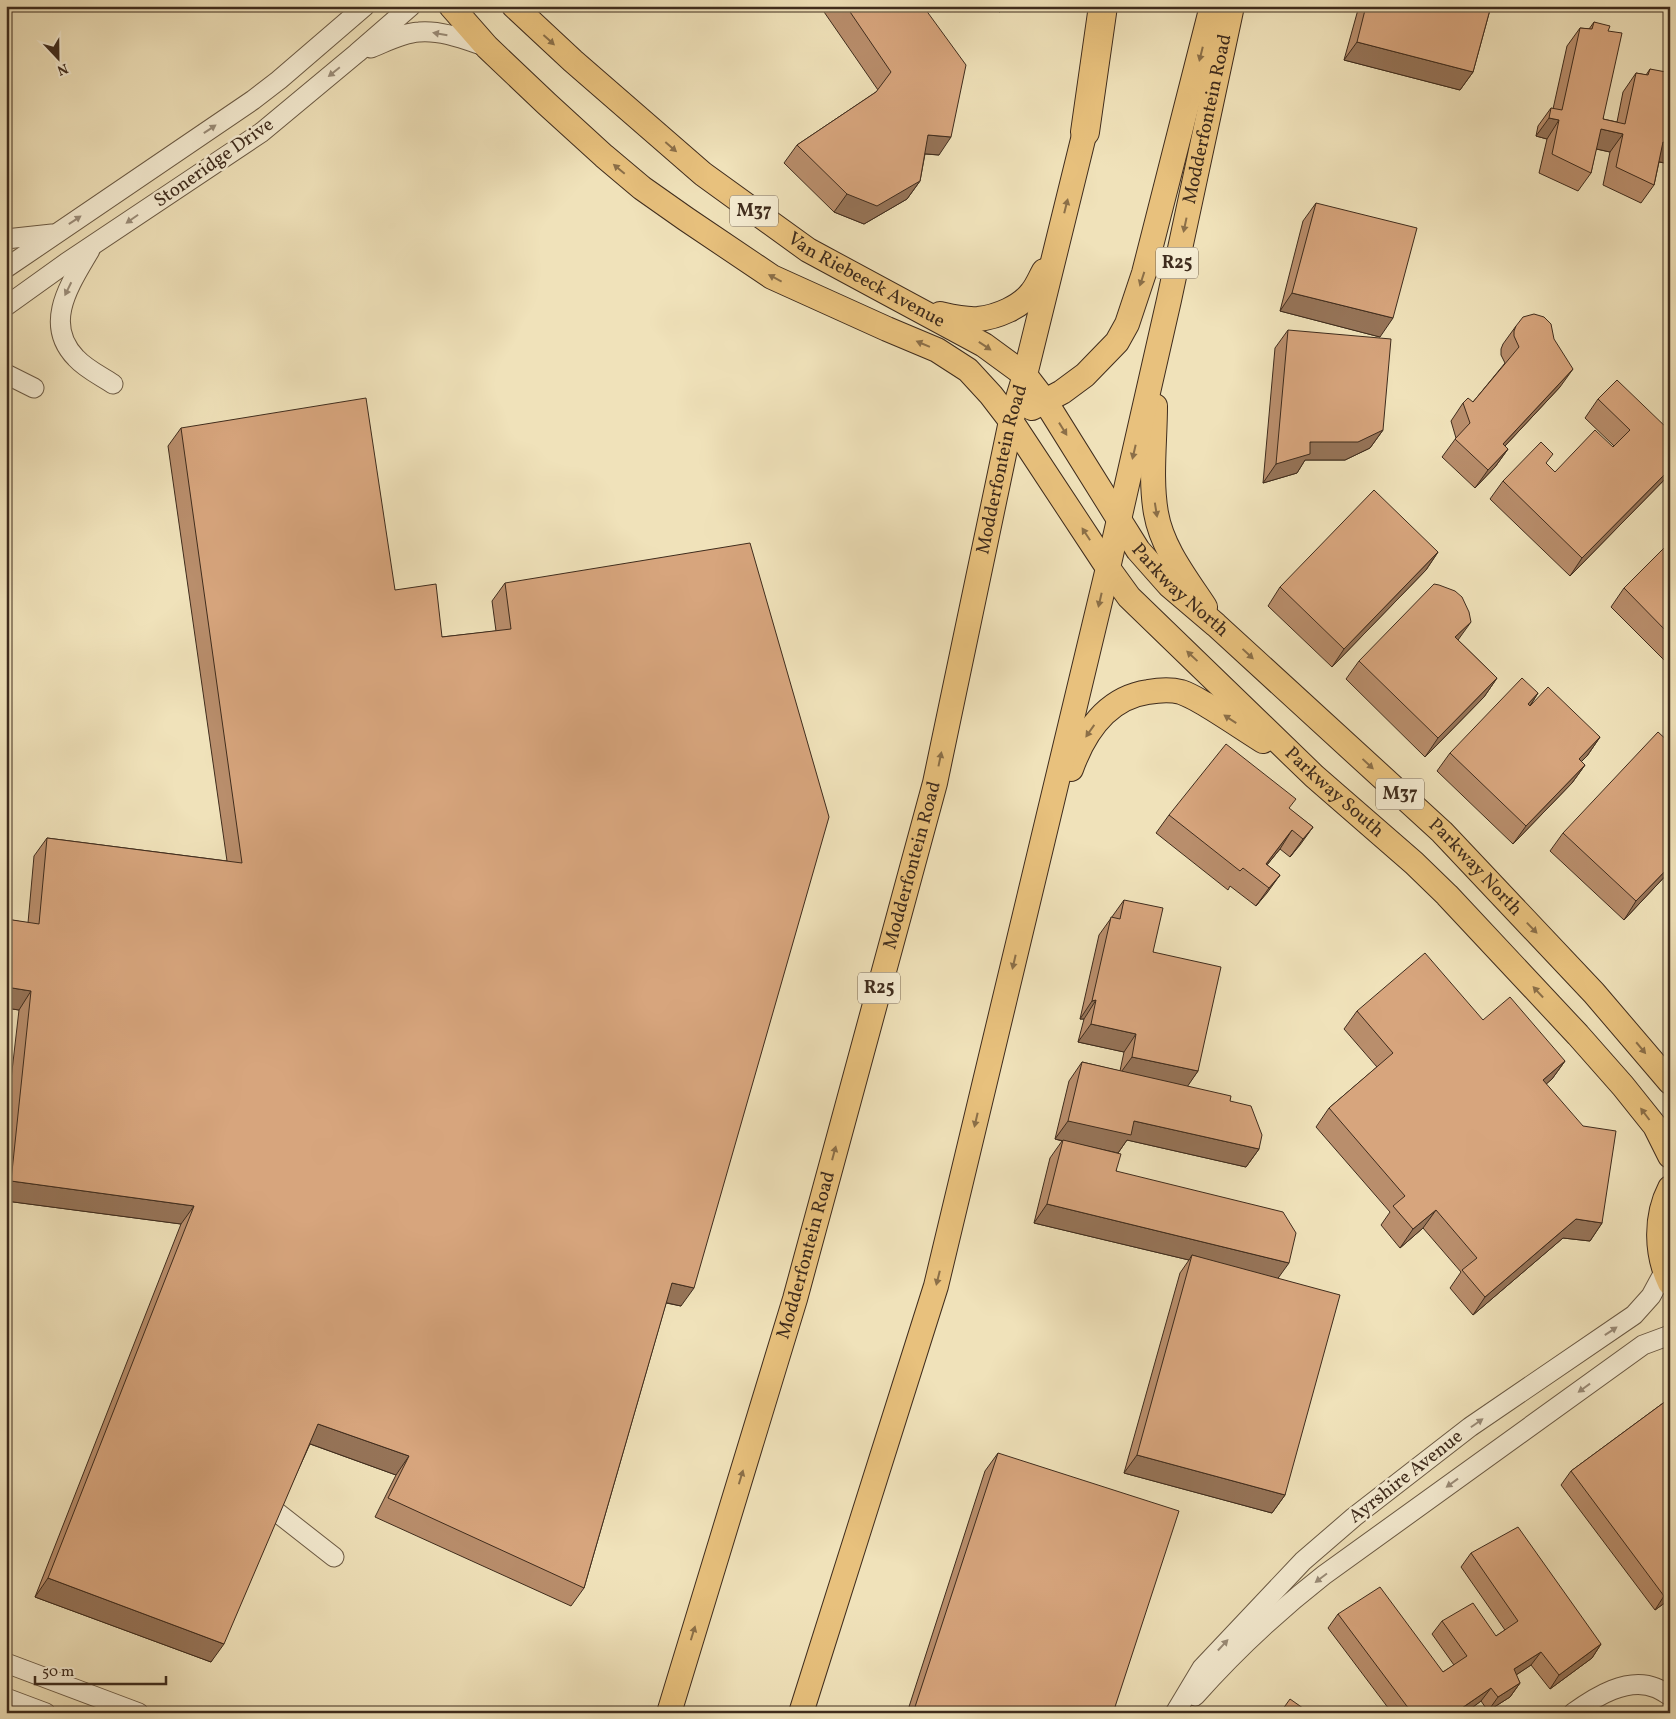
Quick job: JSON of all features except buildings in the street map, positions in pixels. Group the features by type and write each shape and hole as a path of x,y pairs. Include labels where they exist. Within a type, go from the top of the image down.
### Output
{"highway":[{"path":"1085,132 1103,6"}],"main road":[{"name":"Van Riebeeck Avenue","path":"451,6 488,46 547,104 642,188 772,277 937,350 951,358 968,370 1011,421"},
{"name":"Van Riebeeck Avenue","path":"514,6 560,50 703,174 808,250 984,345 1025,375 1045,401 1119,518"},
{"name":"Modderfontein Road","path":"669,1713 795,1299 935,783 1011,421 1025,375 1116,6"},
{"path":"1011,421 1062,392 1085,375 1117,342 1127,324 1144,273 1212,6"},
{"name":"Modderfontein Road","path":"802,1713 936,1286 1108,568 1232,6"},
{"path":"912,307 960,319 978,319 1008,310 1022,302 1032,292 1054,254"},
{"path":"1156,357 1153,486 1156,513 1171,554 1216,624"},
{"name":"Parkway South","path":"1011,421 1108,568 1130,597 1314,776 1414,863 1515,967 1623,1086 1654,1126 1670,1156"},
{"name":"Parkway North","path":"1119,518 1138,550 1168,585 1216,624 1442,832 1594,993 1670,1082"},
{"path":"1022,928 1066,782 1077,753 1086,735 1098,719 1121,701 1131,696 1156,690 1182,692 1231,720 1314,776"},
{"path":"1667,1277 1660,1254 1659,1225 1665,1197 1670,1188"},
{"path":"662,1713 682,1668"}],"street":[{"name":"Stoneridge Drive","path":"6,268 253,100 365,6"},
{"name":"Stoneridge Drive","path":"6,306 66,263 262,132 358,53 411,6"},
{"path":"358,53 401,36 419,32 440,33 488,46"},
{"path":"6,239 54,234"},
{"path":"92,247 64,297 60,323 68,348 76,358 113,384"},
{"path":"6,374 34,388"},
{"name":"Ayrshire Avenue","path":"1175,1713 1202,1668 1303,1561 1354,1516 1470,1427 1634,1315 1667,1277"},
{"name":"Ayrshire Avenue","path":"1180,1713 1215,1674 1257,1633 1286,1606 1324,1576 1643,1345 1670,1335"},
{"path":"257,1479 256,1496 334,1557"},
{"path":"6,1663 140,1713"},
{"path":"1573,1713 1602,1694 1618,1687 1636,1685 1654,1687 1670,1696"},
{"path":"6,1698 46,1713"}]}
